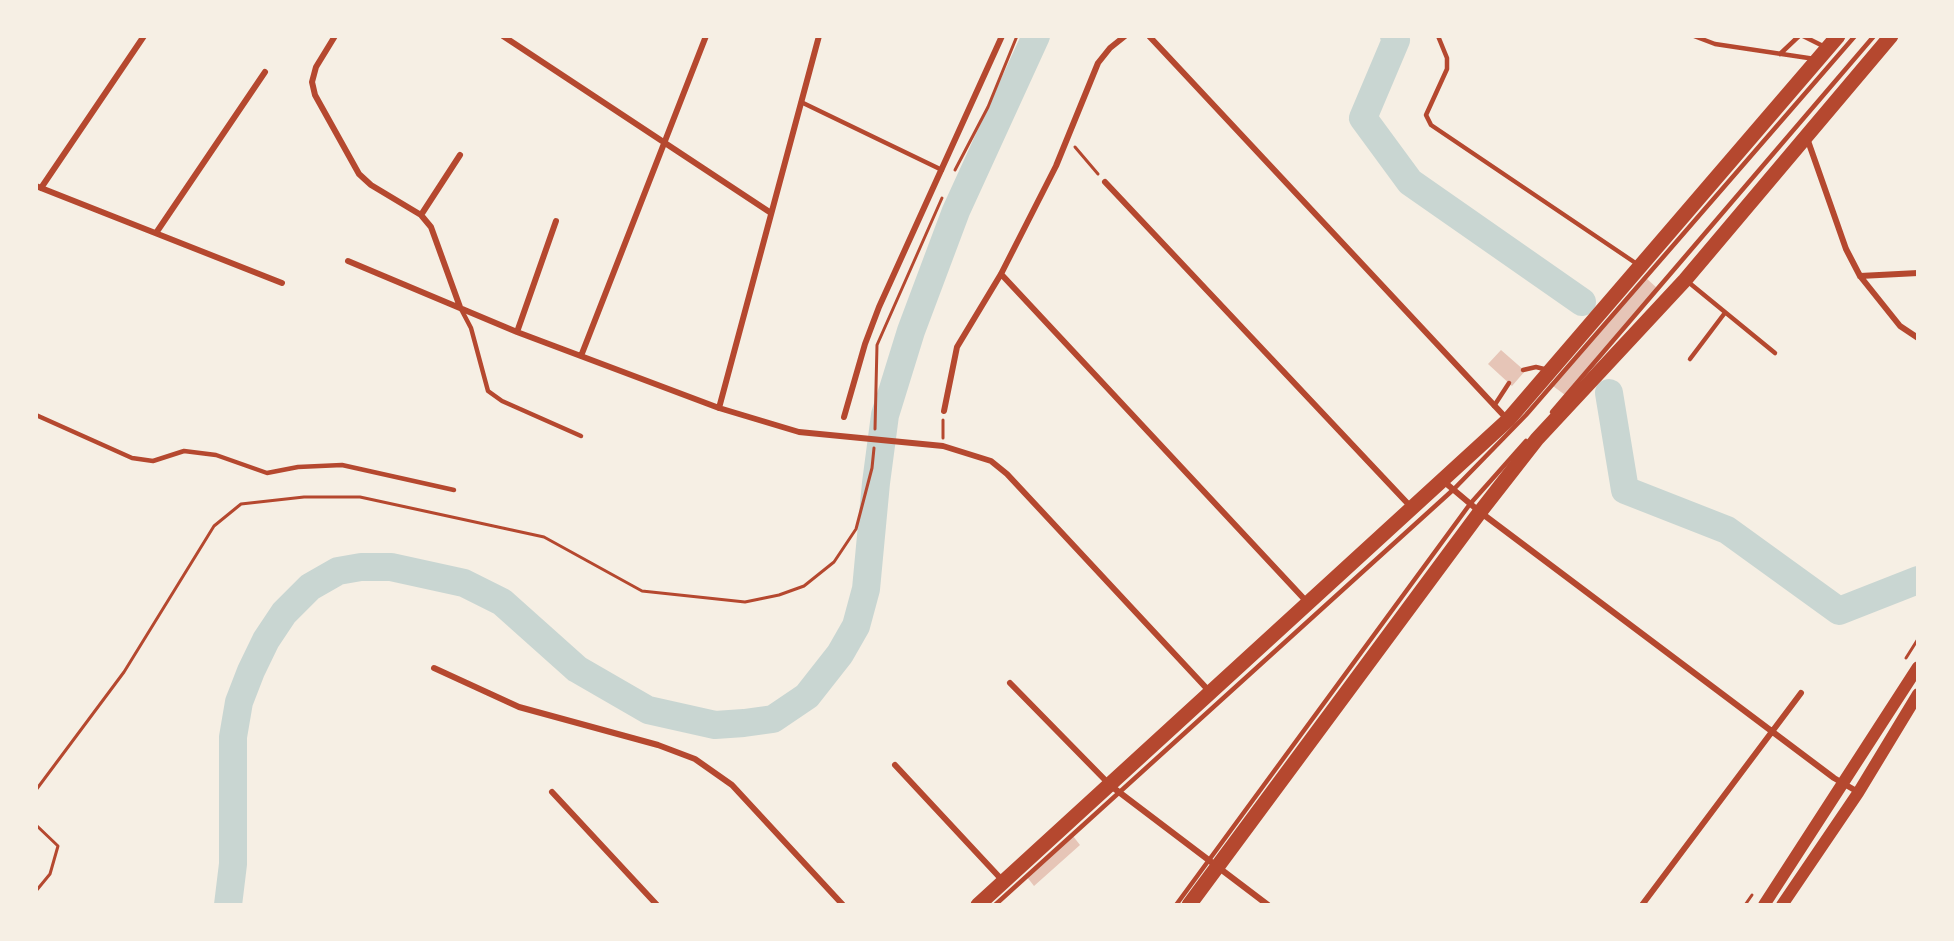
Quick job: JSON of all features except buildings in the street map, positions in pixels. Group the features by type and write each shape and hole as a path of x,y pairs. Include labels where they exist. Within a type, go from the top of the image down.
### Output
{"main road":[{"path":"978,905 1115,789 1210,692 1412,507 1448,485 1508,420 1838,36"},
{"path":"1189,905 1214,863 1475,508 1685,280 1891,36"},
{"path":"1764,905 1918,668"},
{"path":"1782,905 1858,792 1918,694"}],"street":[{"path":"144,36 38,187 282,283"},
{"path":"335,36 316,67 312,82 315,95 359,174 371,185 421,215 431,227 440,246 460,307"},
{"path":"503,36 771,213"},
{"path":"580,356 706,36"},
{"path":"719,408 819,36"},
{"path":"844,417 876,316 1002,36"},
{"path":"944,411 957,347 1001,274 1068,139 1098,63 1110,48 1125,36"},
{"path":"1149,36 1508,420"},
{"path":"156,233 265,72"},
{"path":"1806,137 1846,249 1860,276 1900,326 1918,338"},
{"path":"421,215 460,155"},
{"path":"1105,182 1412,507"},
{"path":"516,332 556,221"},
{"path":"348,261 516,332 719,408 799,432 932,444 990,461 1006,474 1210,692"},
{"path":"1860,276 1918,273"},
{"path":"1001,274 1308,603"},
{"path":"1448,485 1475,508 1774,733 1858,792"},
{"path":"434,668 519,707 658,744 695,759 732,785 843,905"},
{"path":"1010,683 1115,789 1268,905"},
{"path":"1642,905 1774,733 1801,693"},
{"path":"895,765 1004,881"},
{"path":"552,792 657,905"}],"lane":[{"path":"1438,36 1447,58 1447,69 1427,109 1427,120 1640,266"},
{"path":"1694,36 1715,44 1780,54 1822,54"},
{"path":"1780,54 1801,36 1822,54"},
{"path":"995,905 1115,789 1526,416 1855,36"},
{"path":"1475,508 1577,384 1874,36"},
{"path":"801,102 942,171"},
{"path":"1685,280 1724,314 1776,353"},
{"path":"460,307 471,328 488,391 501,401 581,436"},
{"path":"1690,359 1724,314"},
{"path":"1523,370 1536,367 1550,371"},
{"path":"1494,406 1509,383"},
{"path":"36,415 132,458 153,461 184,451 216,455 267,473 298,467 342,465 454,490"},
{"path":"1176,905 1214,863"}],"path":[{"path":"952,174 988,107 1017,36"},
{"path":"1068,139 1105,182"},
{"path":"874,436 878,345 943,196"},
{"path":"943,446 944,411"},
{"path":"36,790 124,672 214,526 241,504 304,497 360,497 544,537 642,591 745,602 778,596 804,586 834,562 856,529 872,468 874,447"},
{"path":"36,825 58,846 50,874 36,891"}],"waterway":[{"path":"228,905 233,864 233,737 239,702 266,640 284,613 310,587 338,571 361,567 391,567 464,583 502,602 577,669 648,710 715,725 744,723 773,719 807,696 840,654 856,626 866,589 885,415 911,331 956,211 1036,36"},
{"path":"1394,36 1396,40 1363,118 1410,182 1582,302"},
{"path":"1609,393 1625,490 1727,530 1839,611 1918,580"}]}
